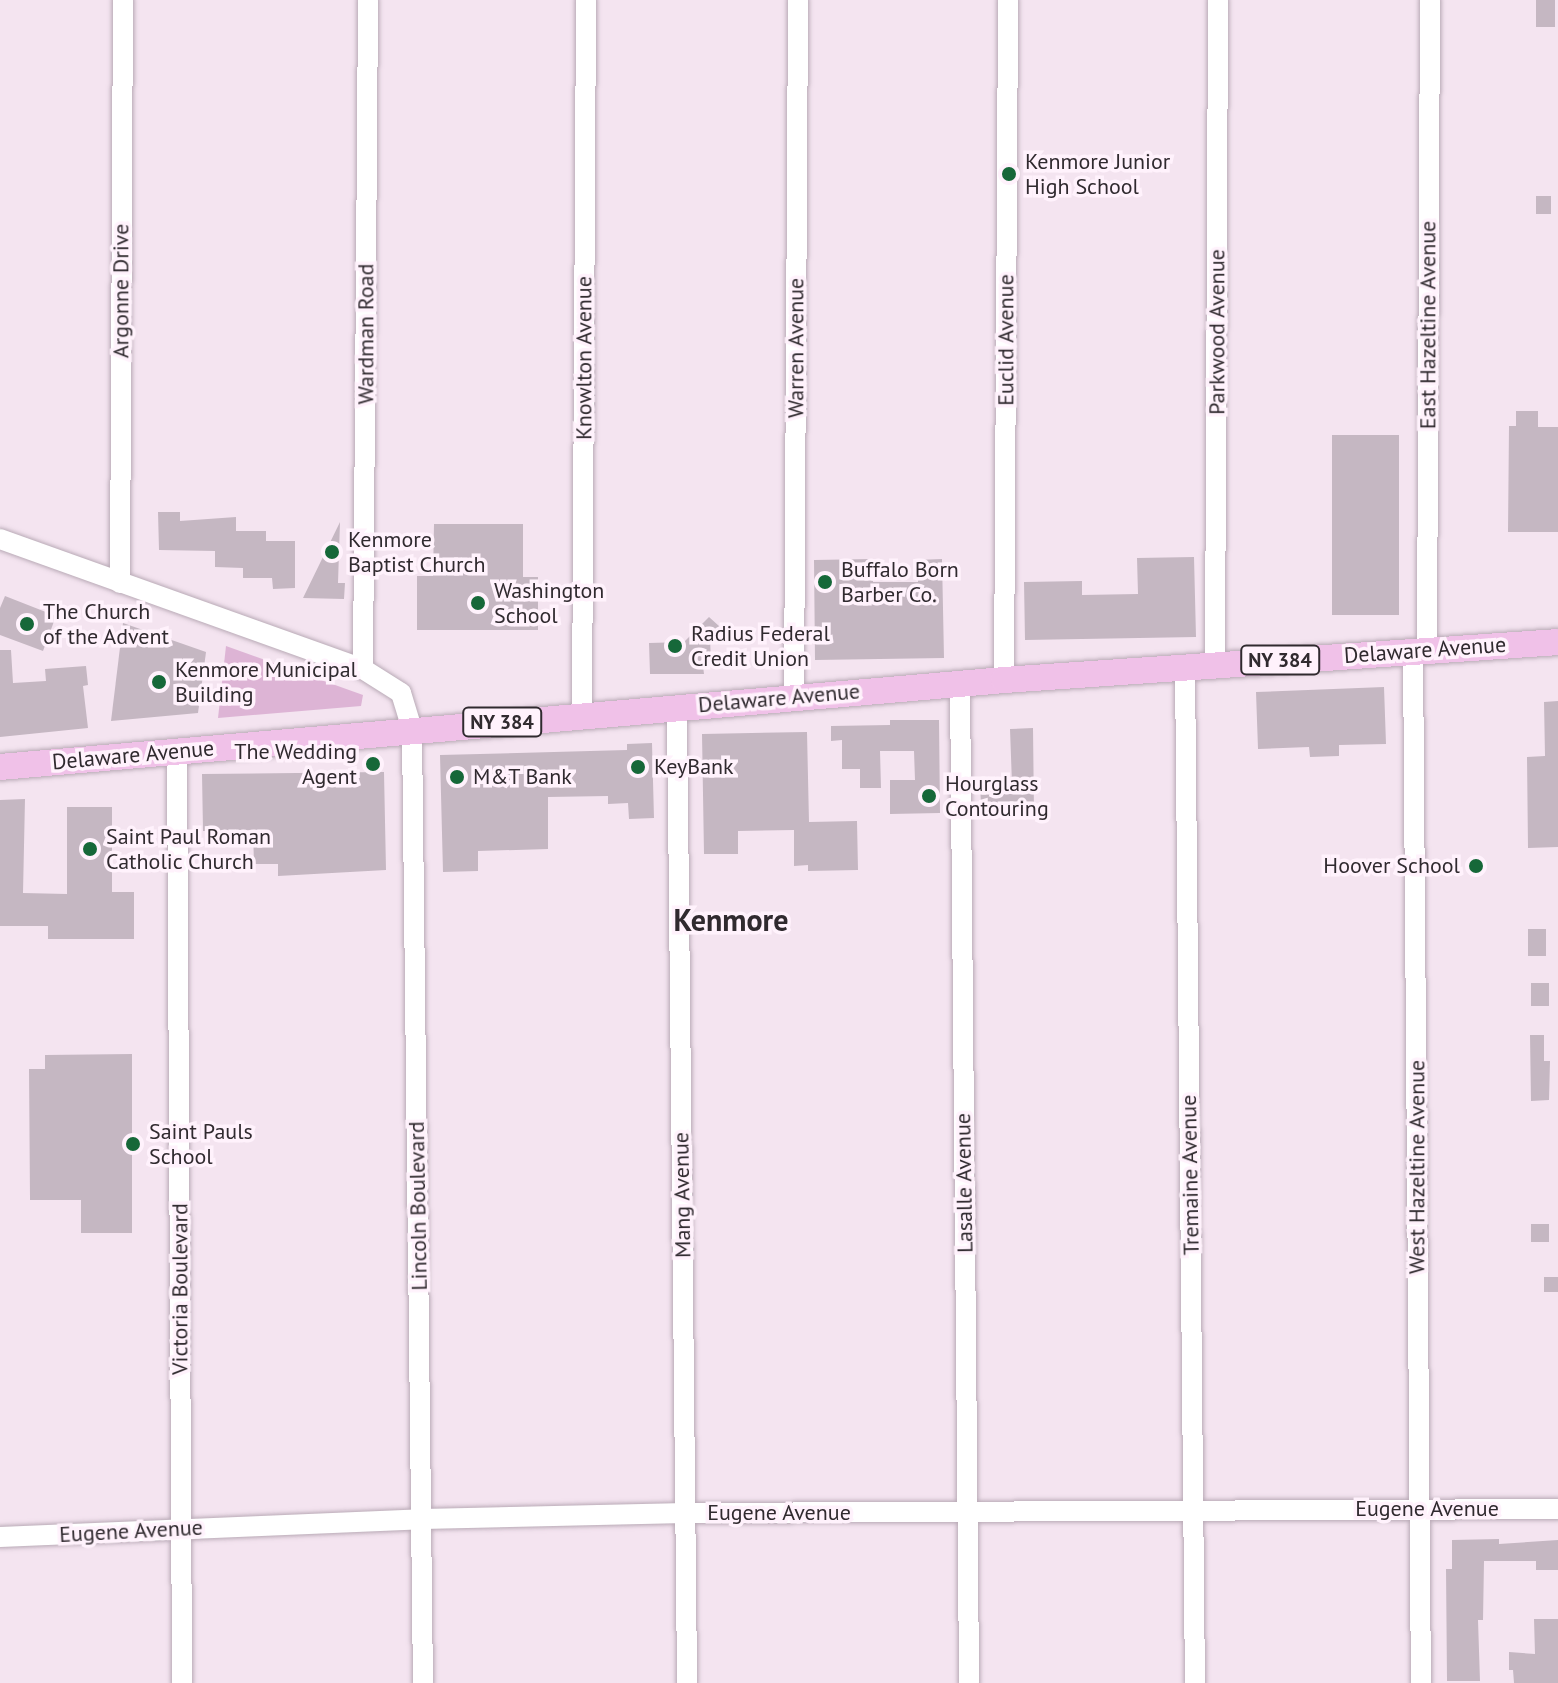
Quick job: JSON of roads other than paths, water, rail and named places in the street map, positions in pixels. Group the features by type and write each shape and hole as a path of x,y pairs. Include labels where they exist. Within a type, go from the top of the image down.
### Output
{"main road":[{"name":"Delaware Avenue","path":"0,767 960,683 1558,642"}],"street":[{"name":"Argonne Drive","path":"120,583 123,0"},
{"name":"Wardman Road","path":"363,669 368,0"},
{"name":"Knowlton Avenue","path":"582,715 586,0"},
{"name":"Warren Avenue","path":"794,697 798,0"},
{"name":"Euclid Avenue","path":"1004,680 1008,0"},
{"name":"Parkwood Avenue","path":"1215,664 1218,0"},
{"name":"East Hazeltine Avenue","path":"1420,650 1430,0"},
{"name":"Lincoln Boulevard","path":"0,539 363,669 401,693 412,730 423,1683"},
{"name":"West Hazeltine Avenue","path":"1420,650 1421,1683"},
{"name":"Tremaine Avenue","path":"1185,666 1195,1683"},
{"name":"Lasalle Avenue","path":"960,683 969,1683"},
{"name":"Mang Avenue","path":"677,707 687,1683"},
{"name":"Victoria Boulevard","path":"177,750 182,1683"},
{"name":"Eugene Avenue","path":"0,1537 422,1519 686,1513 1558,1509"}],"place":[{"name":"Kenmore Junior High School","path":"1009,174"},
{"name":"Kenmore Baptist Church","path":"332,552"},
{"name":"Buffalo Born Barber Co.","path":"825,582"},
{"name":"Washington School","path":"478,603"},
{"name":"The Church of the Advent","path":"27,624"},
{"name":"Radius Federal Credit Union","path":"675,646"},
{"name":"Kenmore Municipal Building","path":"159,682"},
{"name":"The Wedding Agent","path":"373,764"},
{"name":"KeyBank","path":"638,767"},
{"name":"M&T Bank","path":"457,777"},
{"name":"Hourglass Contouring","path":"929,796"},
{"name":"Saint Paul Roman Catholic Church","path":"90,849"},
{"name":"Hoover School","path":"1476,866"},
{"name":"Saint Pauls School","path":"133,1144"}],"district":[{"name":"Kenmore","path":"731,920"}]}
